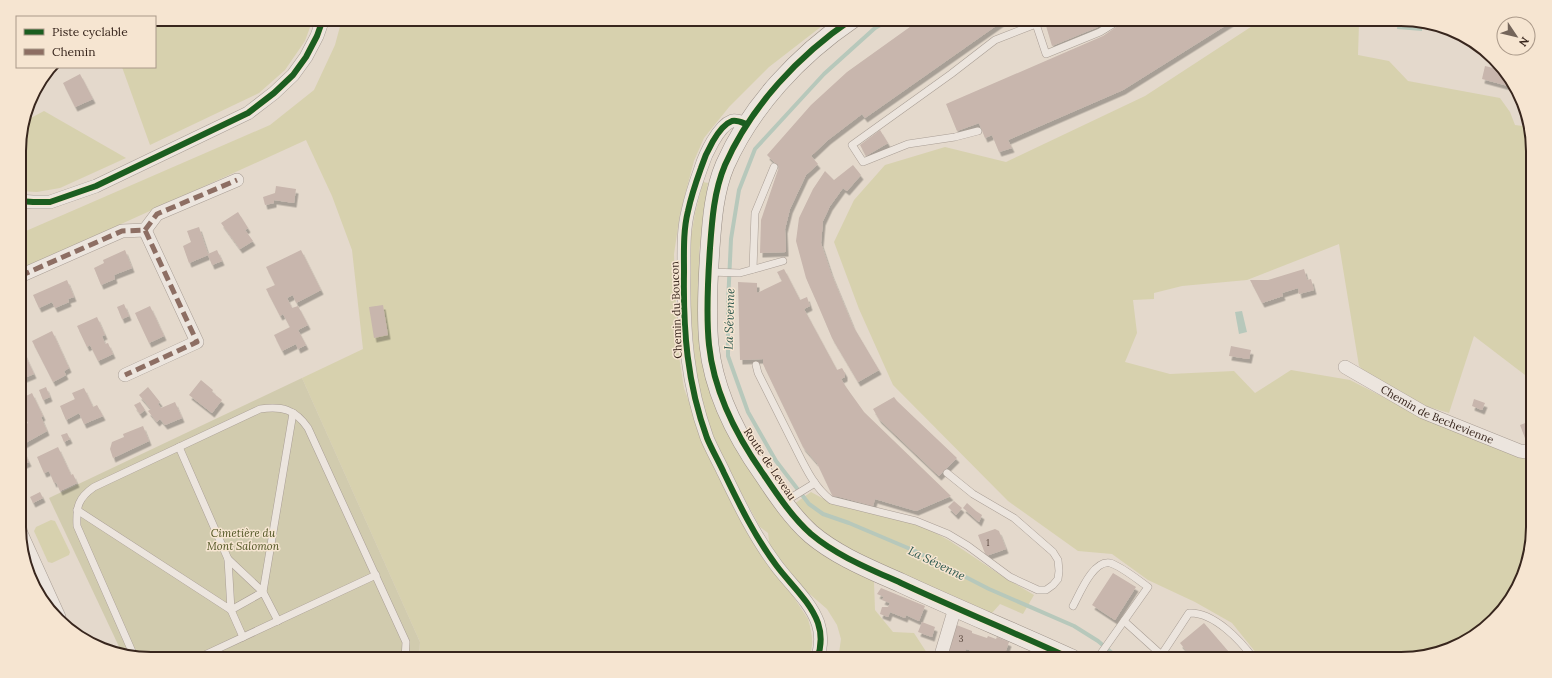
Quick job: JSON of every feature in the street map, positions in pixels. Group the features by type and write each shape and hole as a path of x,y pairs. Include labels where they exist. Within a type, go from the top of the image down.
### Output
{"street":[{"path":"26,202 50,202 96,186 248,113 274,94 293,75 306,57 321,26"},
{"name":"Route de Leveau","path":"842,26 828,36 798,64 746,124 729,157 718,184 712,229 716,272 709,345 718,387 737,432 751,457 787,500 811,533 844,556 955,608 1056,652"},
{"name":"Chemin du Boucon","path":"746,124 738,121 732,121 724,126 715,138 704,158 688,212 684,245 683,295 685,345 693,390 707,439 759,539 776,565 812,610 819,624 822,642 819,652"},
{"path":"145,230 157,214 237,180"},
{"path":"26,273 122,231 145,230"},
{"path":"125,375 197,342 145,230"},
{"name":"Chemin de Bechevienne","path":"1345,367 1422,412 1520,451 1526,452"},
{"path":"28,549 53,604"},
{"path":"942,652 955,608"}],"lane":[{"path":"978,131 955,137 908,144 863,162 852,145 951,74 994,40 1027,26"},
{"path":"1037,26 1046,54 1100,32 1110,26"},
{"path":"753,269 755,213 774,167"},
{"path":"716,272 740,273 783,261"},
{"path":"756,365 758,373 815,483 831,500 916,521 948,534 968,546 1010,577 1038,590 1046,590 1053,585 1058,578 1060,571 1058,560 1053,552 1014,518 973,494 947,473"},
{"path":"132,651 77,526 77,510 84,494 94,487 260,409 275,407 293,413 302,419 308,428 406,642 405,652"},
{"path":"263,592 293,413"},
{"path":"179,447 228,559 231,610 243,637"},
{"path":"787,500 815,483"},
{"path":"77,510 231,610"},
{"path":"228,559 263,592 278,621"},
{"path":"1073,606 1094,569 1103,563 1111,563 1148,587 1103,652"},
{"path":"211,652 376,575"},
{"path":"231,610 263,592"},
{"path":"1166,652 1188,613 1192,613 1210,618 1229,631 1248,652"},
{"path":"1124,621 1159,652"}],"shaded area":[{"path":"156,26 310,26 305,41 285,70 259,93 150,145 122,68 156,68"},
{"path":"340,26 822,26 769,67 729,107 704,138 694,161 680,214 674,254 679,356 684,388 702,438 762,549 808,619 812,634 811,652 419,652 420,642 302,378 363,349 352,250 332,196 306,140 26,267 26,231 270,125 314,90 335,45"},
{"path":"1252,26 1359,26 1358,55 1389,61 1408,81 1500,98 1510,112 1515,125 1523,126 1526,151 1526,376 1474,336 1449,413 1422,405 1364,371 1359,366 1339,244 1247,280 1182,286 1154,293 1154,299 1133,300 1137,333 1125,362 1170,374 1234,371 1255,393 1291,370 1350,380 1430,421 1526,455 1526,535 1522,559 1509,589 1500,603 1483,621 1470,631 1441,645 1425,650 1409,652 1255,652 1232,623 1195,602 1148,580 1112,554 1078,551 1008,501 893,385 859,309 834,242 854,200 885,165 945,147 1006,162 1145,96"},
{"path":"1397,26 1422,28 1422,31 1397,29"},
{"path":"44,111 126,158 60,188 37,192 26,191 26,143 30,118"},
{"path":"703,182 708,183 699,253 704,363 722,420 743,461 785,518 813,547 874,582 875,610 893,632 914,633 926,652 839,652 841,639 837,625 827,609 798,584 770,547 768,533 760,527 716,447 698,390 692,330 688,255 695,213"},
{"path":"1242,311 1247,332 1239,334 1235,312"},
{"path":"811,492 835,505 900,519 930,530 950,541 1002,576 1034,595 1023,614 1000,604 992,613 838,545 813,524 794,504"},
{"path":"51,520 55,521 70,552 69,555 52,563 48,562 34,531 36,527"}],"green space":[{"name":"Cimetière du Mont Salomon","path":"302,378 420,642 419,652 151,652 120,648 49,498"}],"building":[{"path":"911,26 996,26 865,118 862,114 828,140 811,156 818,164 806,175 790,209 785,229 786,252 760,253 761,220 779,167 767,155 811,105 847,72"},
{"path":"1046,26 1100,26 1098,27 1052,46"},
{"path":"1118,26 1225,26 1123,90 1008,140 1012,148 999,152 992,135 985,138 979,123 957,131 946,104 1103,36"},
{"path":"1485,66 1494,68 1507,86 1482,79"},
{"path":"80,74 93,99 75,107 63,83"},
{"path":"880,130 888,143 866,156 860,145"},
{"path":"853,165 861,175 847,191 843,188 830,206 823,221 821,243 831,273 853,326 879,370 858,382 832,338 806,278 796,241 799,218 813,189 825,171 834,180"},
{"path":"276,186 296,189 294,203 274,200 274,203 265,205 263,197 275,193"},
{"path":"238,212 248,228 245,230 253,241 240,249 221,223"},
{"path":"199,227 208,254 217,250 222,261 212,265 208,255 189,263 183,246 191,242 187,231"},
{"path":"125,250 132,268 114,275 115,279 101,285 94,268 104,263 103,260"},
{"path":"301,250 321,290 296,303 293,295 287,298 292,308 298,306 308,325 298,330 306,345 298,349 296,344 282,351 274,335 290,327 283,314 280,316 266,289 275,285 266,267"},
{"path":"784,269 800,300 807,297 810,306 804,309 837,370 842,368 845,373 845,377 841,379 864,412 951,496 916,511 875,499 873,506 836,496 833,497 817,463 803,447 763,364 763,359 740,360 738,282 757,283 757,293 782,281 777,272"},
{"path":"1304,269 1307,280 1311,279 1314,290 1299,294 1298,288 1282,293 1283,296 1262,303 1250,280 1268,280"},
{"path":"67,280 74,297 68,299 69,302 55,308 52,302 39,308 33,295"},
{"path":"124,304 129,316 122,319 117,307"},
{"path":"383,305 388,335 374,338 369,307"},
{"path":"150,306 164,336 149,343 135,313"},
{"path":"97,317 105,335 102,336 105,344 108,343 113,354 98,361 90,345 87,347 77,326"},
{"path":"52,331 69,368 64,371 66,375 53,382 32,341"},
{"path":"1231,346 1251,350 1249,359 1229,356"},
{"path":"26,357 34,374 26,377"},
{"path":"201,380 222,400 212,413 189,395"},
{"path":"46,387 50,397 43,400 39,390"},
{"path":"148,387 160,402 158,404 161,408 175,402 182,418 165,425 160,419 157,422 148,411 151,409 139,395"},
{"path":"84,388 93,407 97,405 103,416 84,424 79,413 66,420 60,406 75,399 72,393"},
{"path":"32,393 43,416 41,417 47,431 26,443 26,424 28,423 26,419 26,396"},
{"path":"894,397 957,458 939,476 879,419 873,409"},
{"path":"1474,399 1485,403 1482,410 1472,406"},
{"path":"140,402 145,410 140,414 134,405"},
{"path":"1526,423 1526,438 1525,438 1520,425"},
{"path":"143,426 149,441 113,458 110,449 112,442 124,437 123,434"},
{"path":"67,433 70,439 64,442 61,435"},
{"path":"58,447 71,475 73,474 77,483 60,491 56,482 54,483 49,471 44,473 37,457"},
{"path":"26,456 29,462 26,463"},
{"path":"40,492 43,498 33,503 30,497"},
{"path":"954,501 962,508 956,515 948,507"},
{"path":"967,503 982,515 979,522 963,508"},
{"path":"995,529 999,531 1006,549 986,556 978,535"},
{"path":"1113,573 1136,587 1115,620 1092,605"},
{"path":"881,588 925,606 919,621 906,615 905,618 890,612 888,617 880,614 882,607 888,607 890,603 882,600 884,597 877,594"},
{"path":"922,622 935,627 932,637 918,632"},
{"path":"1204,623 1229,652 1187,652 1180,643"},
{"path":"954,624 972,631 972,633 987,638 988,636 996,639 997,637 1009,642 1005,652 972,652 966,649 965,652 950,652 943,649"}],"waterway":[{"name":"La Sévenne","path":"879,26 824,74 755,149 739,190 731,239 728,303 728,356 748,412 776,461 809,504 823,514 849,523 915,551 989,589 1074,626 1098,641 1111,652"}],"marked path":[{"path":"145,230 157,214 237,180"},
{"path":"26,273 122,231 145,230 197,342 125,375"}],"cycle path":[{"path":"26,202 50,202 96,186 248,113 274,93 293,75 306,57 321,26"},
{"path":"842,26 795,65 778,83 748,122 721,175 713,216 707,309 709,345 721,397 736,430 775,491 798,521 821,542 866,567 1056,652"},
{"path":"746,124 732,121 727,124 717,135 703,162 689,206 685,226 684,249 684,315 688,356 695,397 707,438 754,532 776,565 810,607 818,623 820,632 819,652"}]}
